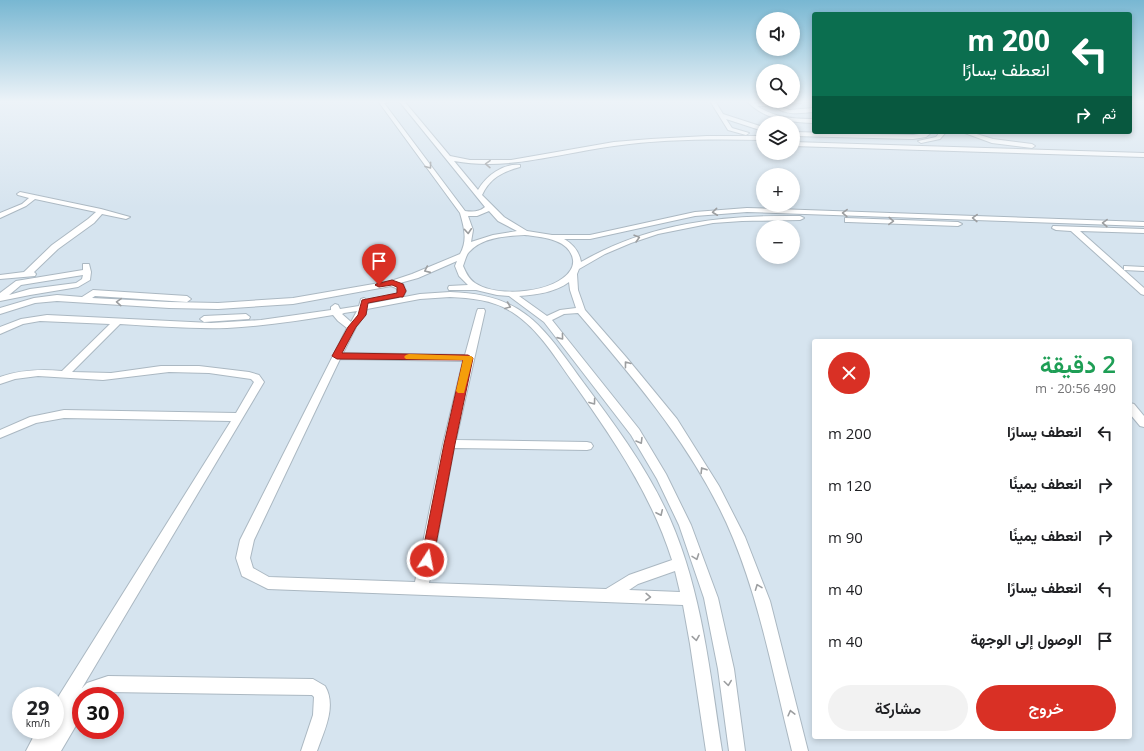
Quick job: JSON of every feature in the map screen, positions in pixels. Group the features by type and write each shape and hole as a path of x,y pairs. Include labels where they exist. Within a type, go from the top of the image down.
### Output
{"street":[{"path":"406,136 463,213 469,230 459,266 464,278 478,287 493,292 511,294 530,293 548,289 563,282 594,255 620,244 676,228 738,218 791,218 1144,231"},
{"path":"431,136 489,207 501,218 525,233"},
{"path":"863,136 923,136"},
{"path":"834,143 929,140 941,136"},
{"path":"977,136 992,141 1036,146"},
{"path":"479,195 482,186 490,177 518,163 601,146 639,141 696,138 756,138"},
{"path":"800,140 834,143 1144,155"},
{"path":"449,158 466,162 486,164 518,163 652,145 707,142 756,143"},
{"path":"800,143 815,142"},
{"path":"886,142 1144,150"},
{"path":"1110,148 1118,152 1117,154"},
{"path":"1137,149 1135,150 1137,152 1144,155"},
{"path":"20,194 126,217"},
{"path":"20,207 34,197"},
{"path":"0,216 20,207 45,200"},
{"path":"463,213 479,213 487,210 489,207"},
{"path":"0,309 34,301 57,298 169,306 218,306 293,301 392,283 415,276 464,252 479,242 493,237 525,233 552,237 580,238 610,234 681,217 732,210 775,210 1144,224"},
{"path":"26,275 60,242 91,221 101,212"},
{"path":"91,221 113,214"},
{"path":"909,215 915,219 914,222"},
{"path":"934,216 934,219 942,224"},
{"path":"1077,229 1144,283"},
{"path":"610,234 608,239 620,244"},
{"path":"552,237 567,245 576,255 574,290 581,311 673,422 718,496 739,537 763,601 800,751"},
{"path":"1096,245 1144,292"},
{"path":"0,277 88,268"},
{"path":"0,298 15,285 58,277 88,268"},
{"path":"0,298 51,288 72,286 84,282 86,280 88,268"},
{"path":"1129,270 1144,269"},
{"path":"1129,270 1144,273"},
{"path":"51,288 58,277"},
{"path":"30,292 38,280"},
{"path":"392,283 400,286 402,291 400,295"},
{"path":"364,304 400,295 435,290 478,287"},
{"path":"0,309 40,295 71,292 93,292 219,301 311,294 323,296"},
{"path":"85,299 93,292"},
{"path":"0,331 14,324 40,318 193,326 226,325 293,319 335,309 436,294 464,295 496,301 515,309 528,318 547,337 635,464 668,532 690,598 714,751"},
{"path":"511,294 547,320 635,432 662,477 685,525 711,598 726,669 737,751"},
{"path":"364,304 362,315 352,327 337,356 246,540 243,558 247,572 268,583 690,598"},
{"path":"0,325 18,317 45,312 206,319 335,309"},
{"path":"335,309 340,319 352,327"},
{"path":"421,589 449,444 468,358 481,311"},
{"path":"547,320 562,312 581,311"},
{"path":"58,374 114,321"},
{"path":"337,356 468,358"},
{"path":"0,381 24,373 35,372 102,377 154,371 195,369 252,376 257,379 258,386 64,702"},
{"path":"1132,410 1144,423"},
{"path":"0,434 34,420 60,414 239,417"},
{"path":"449,444 587,446"},
{"path":"609,595 634,579 679,564"},
{"path":"99,687 108,684 313,687 319,690 323,696 323,705 309,751"},
{"path":"52,751 72,717"},
{"path":"34,751 41,739"}],"slow traffic":[{"path":"409,357 468,358 461,391"}],"route":[{"path":"379,285 392,283 398,284 402,288 402,291 400,295 364,301 362,315 352,327 337,356 468,358 449,444 427,560"}]}
